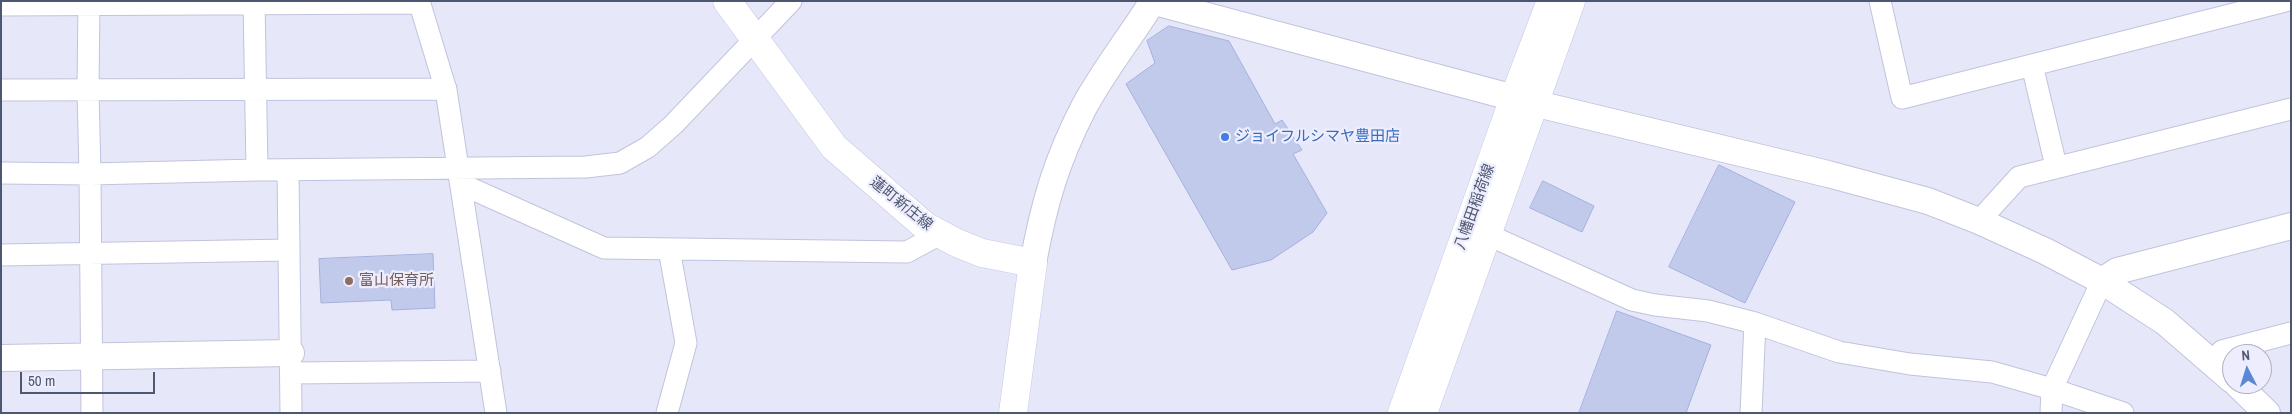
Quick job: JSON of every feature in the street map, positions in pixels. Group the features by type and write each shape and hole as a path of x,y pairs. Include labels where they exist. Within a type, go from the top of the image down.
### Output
{"main road":[{"name":"蓮町新庄線","path":"727,1 755,42 834,147 925,226 982,253 1033,262"},
{"name":"八幡田稲荷線","path":"1424,413 1478,231 1523,100 1551,1"},
{"name":"八幡田稲荷線","path":"1523,100 1570,1"},
{"name":"八幡田稲荷線","path":"1402,413 1478,231"},
{"path":"1013,413 1033,262"}],"street":[{"path":"1,173 90,174 288,170 460,177 620,163 648,147 674,124 755,42 791,1"},
{"path":"1033,262 1048,190 1061,155 1085,106 1152,1 1523,100 1828,174 1928,201 1979,221 2045,251 2102,281 2165,322 2222,372"},
{"path":"1882,2 1902,98 2285,1"},
{"path":"254,2 257,170"},
{"path":"1,6 89,3 419,2 446,89 496,413"},
{"path":"89,3 88,90 92,254 92,413"},
{"path":"2032,65 2056,166"},
{"path":"1,90 446,89"},
{"path":"1979,221 2019,177 2056,166 2291,109"},
{"path":"288,170 291,413"},
{"path":"460,177 604,248 907,252 940,234"},
{"path":"2051,413 2052,389 2102,281 2117,271 2291,226"},
{"path":"1478,231 1632,300 1655,305 1708,311 1755,324 1839,352 1910,364 1992,372 2052,389 2123,413"},
{"path":"667,413 686,343 669,248"},
{"path":"1,255 289,250"},
{"path":"1751,413 1755,324"},
{"path":"2212,363 2222,351 2291,333"},
{"path":"1,358 92,356 490,371"},
{"path":"2247,394 2267,413"}],"building":[{"name":"ジョイフルシマヤ豊田店","path":"1169,26 1229,41 1275,124 1282,120 1302,150 1293,154 1327,213 1313,232 1271,260 1232,270 1126,84 1155,63 1147,41"},
{"path":"1719,165 1795,202 1745,303 1669,267"},
{"path":"1543,181 1594,206 1582,232 1530,208"},
{"path":"433,254 435,308 392,310 391,300 321,303 319,259"},
{"path":"1617,311 1711,345 1686,413 1579,413"}],"place":[{"name":"ジョイフルシマヤ豊田店","path":"1225,137"},
{"name":"富山保育所","path":"349,281"}]}
